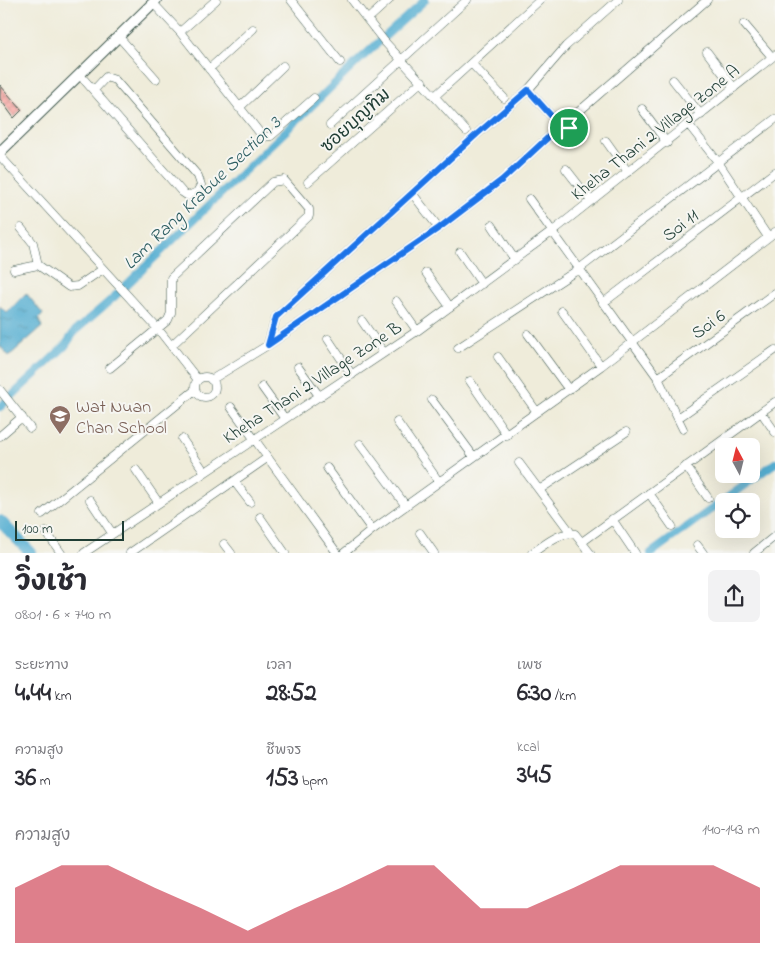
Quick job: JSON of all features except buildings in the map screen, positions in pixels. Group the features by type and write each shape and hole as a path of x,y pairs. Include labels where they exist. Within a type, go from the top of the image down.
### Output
{"street":[{"path":"180,32 216,0"},
{"path":"291,0 340,62"},
{"path":"352,0 383,39 466,131"},
{"path":"368,19 389,0"},
{"path":"330,125 467,0"},
{"path":"435,96 540,0"},
{"path":"268,345 276,317 528,90 566,46 618,0"},
{"path":"568,122 707,0"},
{"path":"0,152 119,38 154,1 261,135 268,138 314,98"},
{"path":"744,24 774,56"},
{"path":"209,69 253,29"},
{"path":"119,38 156,79"},
{"path":"707,52 734,88"},
{"name":"Kheha Thani 2 Village Zone A","path":"552,231 667,143 774,56"},
{"path":"470,63 504,98"},
{"path":"239,108 283,66"},
{"path":"80,75 182,192 188,196 197,192 201,185 198,176 112,78 106,77 94,90"},
{"path":"673,80 701,115"},
{"name":"ซอยบุญทิม","path":"308,182 422,81"},
{"path":"528,90 555,120"},
{"path":"642,109 667,143"},
{"path":"555,120 562,118 568,122"},
{"path":"458,348 579,269 775,119"},
{"path":"555,120 553,124 555,131"},
{"path":"555,131 562,134 566,132 569,126 568,122"},
{"path":"344,553 372,530 569,390 772,234 689,125"},
{"path":"198,380 203,378 211,380 268,345 439,228 502,180 555,131"},
{"path":"606,141 628,172"},
{"path":"0,156 158,329 198,380"},
{"path":"566,169 590,201"},
{"name":"Soi 11","path":"603,303 775,172"},
{"path":"110,368 168,320 171,313 171,278 273,182 284,180 309,209 309,216 172,346"},
{"path":"412,193 439,228"},
{"path":"530,199 631,343 658,378 683,429"},
{"path":"492,226 515,260"},
{"path":"21,228 33,243 38,265 69,287 78,286 103,269"},
{"name":"Kheha Thani 2 Village Zone B","path":"84,553 253,438 320,397 417,331 552,231"},
{"path":"460,252 482,284"},
{"path":"14,270 38,265"},
{"path":"426,273 450,307"},
{"name":"Soi 6","path":"658,378 775,293"},
{"path":"396,301 417,331"},
{"path":"562,311 601,366"},
{"path":"362,321 384,353"},
{"path":"528,334 569,390"},
{"path":"328,340 352,375"},
{"path":"678,418 775,350"},
{"path":"498,357 537,412"},
{"path":"298,367 320,397"},
{"path":"42,514 195,390 198,380"},
{"path":"195,390 203,397 210,395 214,390 211,380"},
{"path":"470,381 507,435"},
{"path":"262,387 285,419"},
{"path":"0,390 30,428"},
{"path":"432,400 474,457"},
{"path":"725,438 775,402"},
{"path":"231,407 337,553"},
{"path":"760,412 775,432"},
{"path":"0,436 22,417"},
{"path":"397,422 440,482"},
{"path":"539,490 626,432"},
{"path":"182,439 204,471"},
{"path":"360,444 406,506"},
{"path":"582,542 715,445"},
{"path":"130,553 267,458"},
{"path":"519,463 572,533 590,553"},
{"path":"686,466 708,498"},
{"path":"327,468 372,530"},
{"path":"136,470 158,502"},
{"path":"234,481 250,502"},
{"path":"649,493 672,526"},
{"path":"90,500 112,533"},
{"path":"260,517 285,553"},
{"path":"612,519 635,553"},
{"path":"46,532 61,553"},
{"path":"420,533 434,553"},
{"path":"532,553 558,536 572,533"},
{"path":"754,553 775,536"},
{"path":"224,544 231,553"},
{"path":"697,544 703,553"}],"water":[{"path":"26,293 43,314 39,319 42,327 9,356 0,346 0,306 7,313"}],"waterway":[{"name":"Lam Rang Krabue Section 3","path":"0,407 65,346 75,331 113,298 356,63 425,0"},
{"path":"651,553 775,463"},
{"path":"0,521 31,553"}],"place":[{"name":"Wat Nuan Chan School","path":"60,435"}],"route":[{"path":"528,90 555,120 564,118 568,122 569,128 562,134 555,131 502,180 439,228 268,345 270,332 276,317 342,255 528,90"}]}
